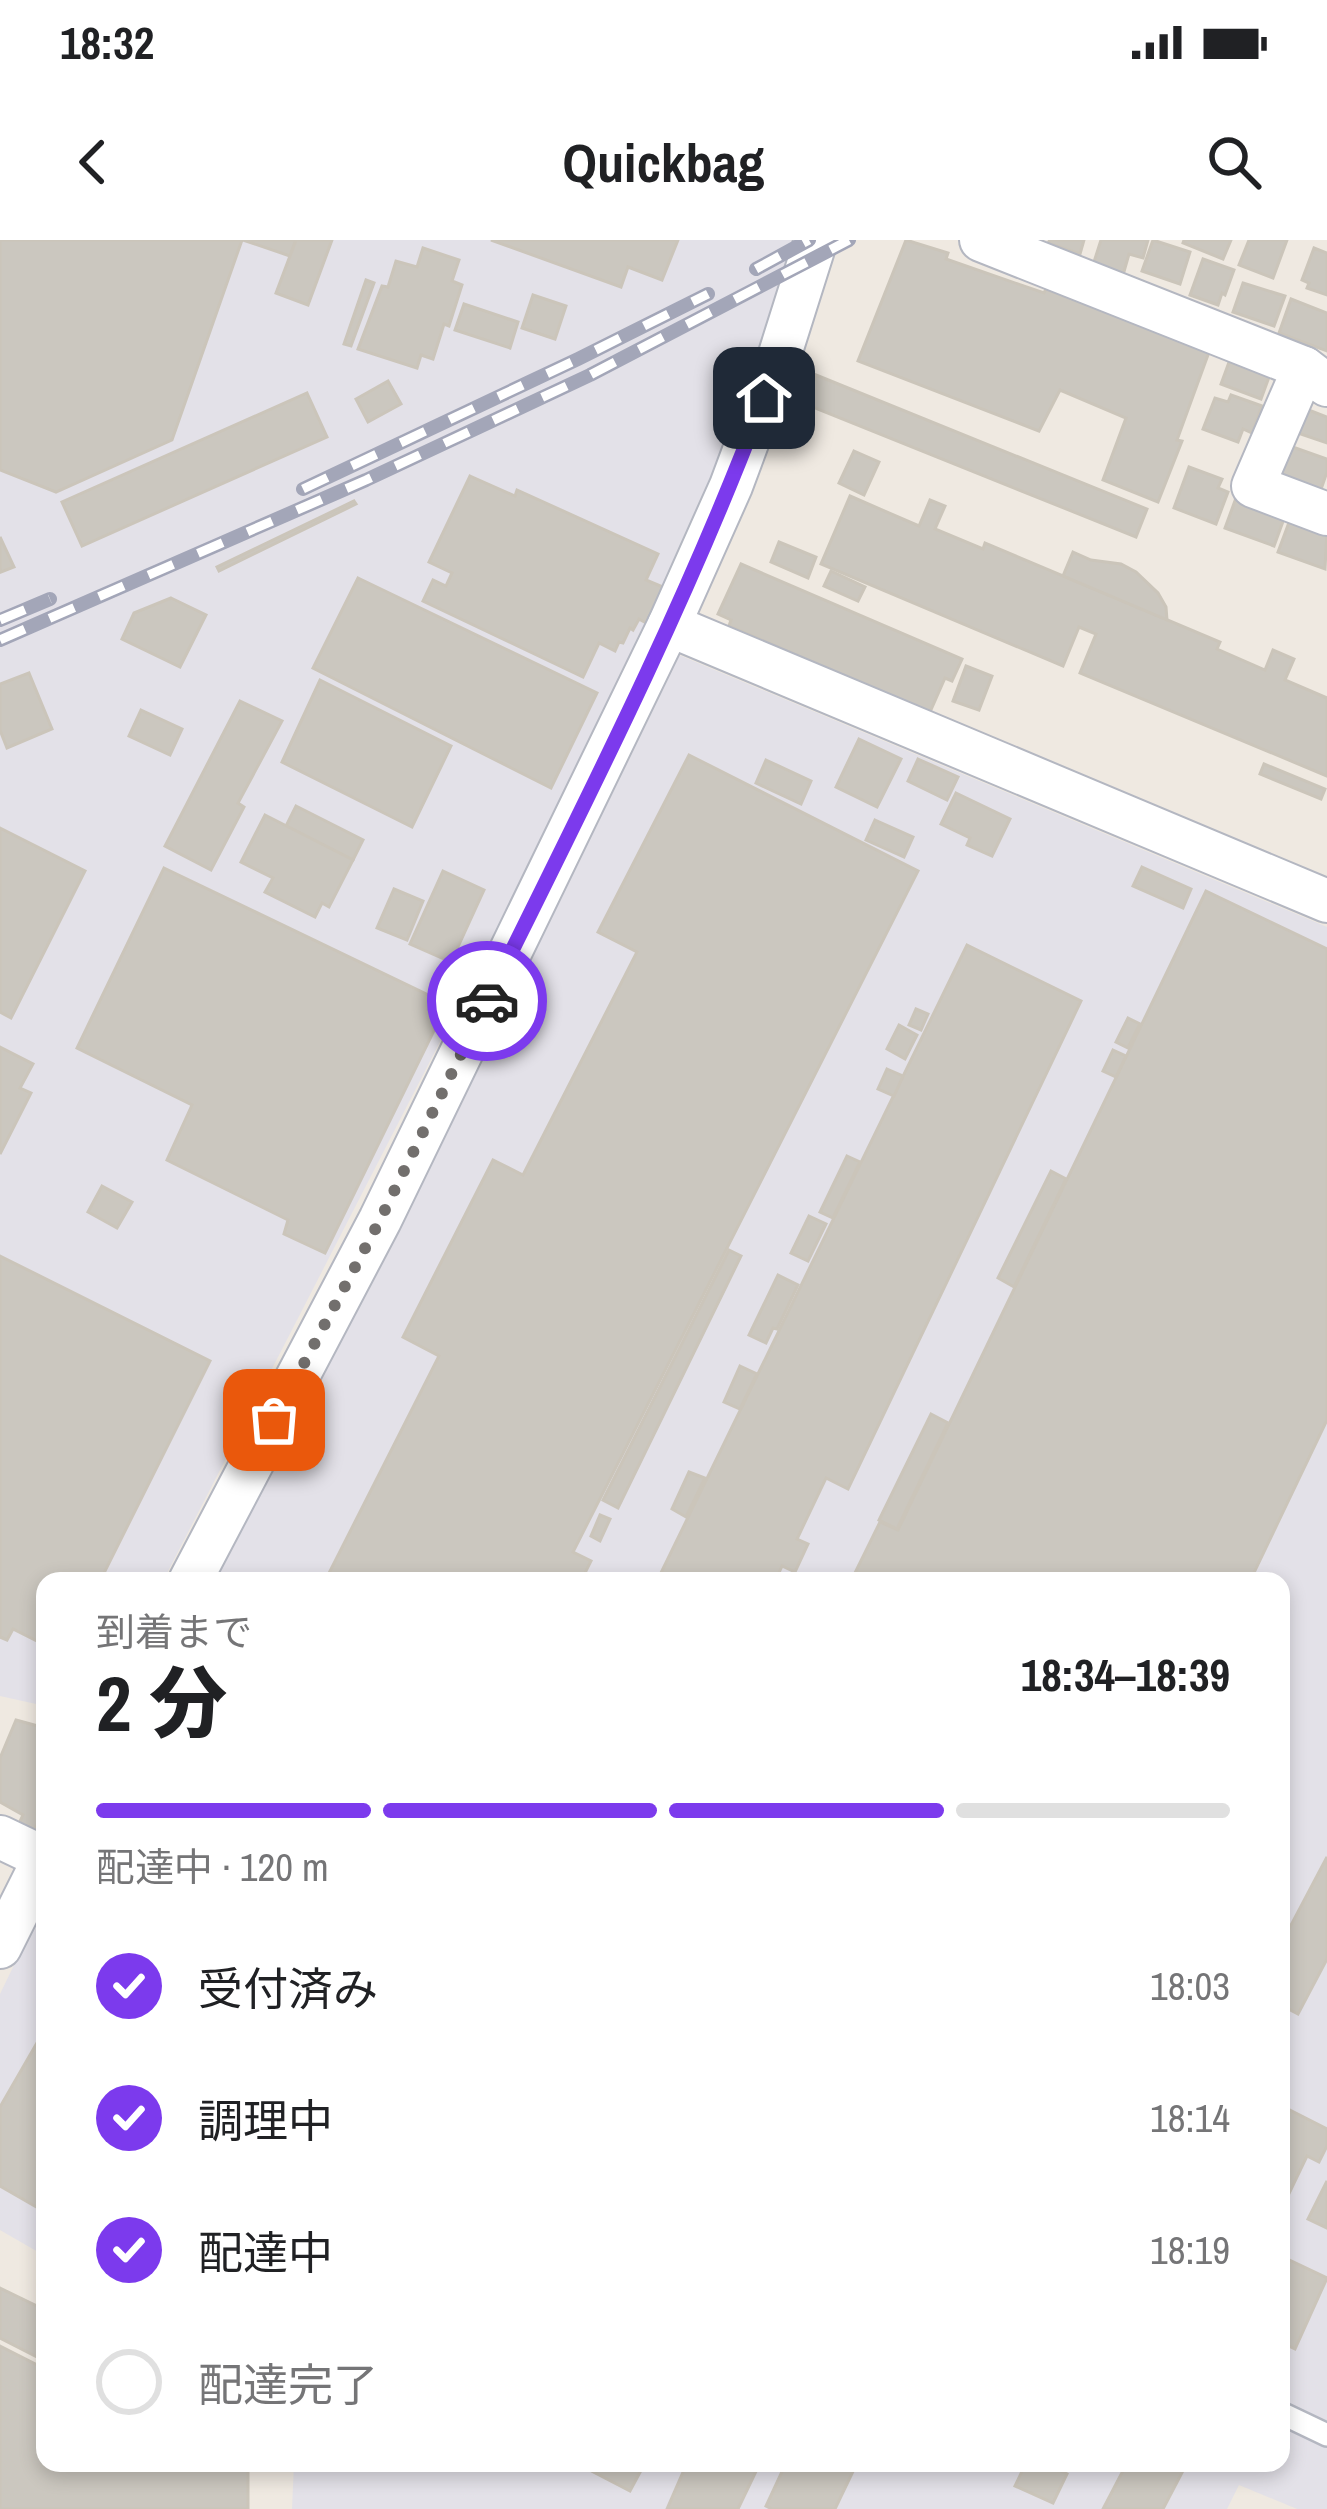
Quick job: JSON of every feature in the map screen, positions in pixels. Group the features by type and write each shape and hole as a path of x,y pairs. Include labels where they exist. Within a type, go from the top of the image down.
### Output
{"street":[{"path":"195,1572 380,1220 669,625 731,486 816,240"},
{"path":"981,240 1316,377 1253,486 1327,514"},
{"path":"669,625 1327,901"},
{"path":"0,1837 36,1853"},
{"path":"0,1947 36,1875"}],"lane":[{"path":"1290,2417 1327,2435"}],"shaded area":[{"path":"0,240 803,240 709,505 502,921 168,1572 36,1572 36,1704 0,1696"},
{"path":"679,655 1327,927 1327,2509 1297,2509 1239,2485 1227,2509 292,2509 294,2472 1290,2472 1290,1572 210,1572"},
{"path":"36,1920 36,2251 0,2230 0,1994"}],"building":[{"path":"0,240 242,240 172,440 56,492 0,470"},
{"path":"243,240 296,240 290,256"},
{"path":"296,240 332,240 308,305 276,293"},
{"path":"491,240 678,240 662,280 628,267 621,287"},
{"path":"906,240 948,253 946,259 1044,293 1046,289 1209,352 1158,502 1103,480 1126,418 1060,390 1039,431 858,361"},
{"path":"1084,240 1080,254 1048,243"},
{"path":"1101,240 1148,240 1143,258 1129,254 1123,275 1093,265"},
{"path":"1153,240 1190,252 1180,284 1142,271"},
{"path":"1184,240 1231,240 1223,259"},
{"path":"1249,240 1287,240 1273,278 1239,265"},
{"path":"423,248 459,260 452,281 462,285 433,359 421,355 417,368 358,349 396,261 417,267"},
{"path":"1314,248 1327,253 1327,295 1307,288 1309,283 1302,280"},
{"path":"1203,259 1234,270 1218,305 1190,295"},
{"path":"366,280 374,283 351,346 344,344"},
{"path":"1243,283 1285,296 1274,326 1233,312"},
{"path":"533,295 566,306 555,339 522,328"},
{"path":"1291,299 1327,313 1327,351 1279,333"},
{"path":"464,304 518,322 510,348 455,330"},
{"path":"1232,354 1272,369 1261,399 1221,384"},
{"path":"816,375 1147,509 1136,537 805,404"},
{"path":"388,381 401,404 368,422 356,399"},
{"path":"307,393 327,437 82,546 62,502"},
{"path":"1231,395 1262,406 1252,433 1243,429 1238,442 1203,429 1215,398 1228,402"},
{"path":"1306,409 1327,417 1327,443 1298,433"},
{"path":"1287,445 1327,459 1318,498 1274,482"},
{"path":"854,451 879,462 864,495 839,483"},
{"path":"1189,467 1222,479 1218,488 1228,492 1216,524 1174,508"},
{"path":"470,476 515,496 517,490 658,554 646,580 663,587 646,623 639,619 615,651 599,643 583,677 423,601 433,580 446,586 452,573 429,562"},
{"path":"850,496 919,526 930,500 945,506 935,529 983,549 985,543 1220,642 1217,649 1265,670 1273,650 1294,659 1285,680 1327,698 1327,776 1080,673 1096,634 1079,627 1063,666 821,564"},
{"path":"1236,498 1285,516 1274,546 1225,528"},
{"path":"356,504 219,571 217,567"},
{"path":"1291,517 1327,531 1325,569 1278,552"},
{"path":"0,537 14,567 1,572 0,569"},
{"path":"779,542 816,557 808,578 771,562"},
{"path":"1073,552 1136,572 1158,593 1167,620 1063,576"},
{"path":"741,564 962,659 952,681 945,678 930,712 729,626 731,620 718,614"},
{"path":"831,571 865,587 858,601 824,586"},
{"path":"358,578 597,693 551,788 313,668"},
{"path":"171,598 206,615 180,667 122,639 134,613"},
{"path":"966,666 992,676 979,710 953,701"},
{"path":"29,673 52,729 7,748 0,730 0,684"},
{"path":"320,680 451,746 412,827 282,762"},
{"path":"240,701 282,721 238,803 244,807 211,870 165,846"},
{"path":"141,710 182,729 170,755 129,736"},
{"path":"859,739 901,759 877,807 836,787"},
{"path":"689,755 918,871 573,1552 591,1561 586,1572 330,1572 439,1356 403,1337 493,1160 523,1175 637,952 598,932"},
{"path":"918,759 958,777 947,800 908,781"},
{"path":"766,760 811,781 801,804 756,783"},
{"path":"1264,764 1325,789 1321,799 1260,774"},
{"path":"956,793 1010,819 992,856 967,845 970,838 941,824"},
{"path":"296,806 363,840 353,860 286,826"},
{"path":"265,815 353,860 329,907 322,903 315,917 265,892 273,878 241,862"},
{"path":"875,820 913,837 904,857 866,840"},
{"path":"0,828 85,871 11,1018 0,1012"},
{"path":"1142,867 1191,889 1183,908 1133,886"},
{"path":"164,868 447,1004 325,1253 284,1234 288,1220 167,1160 192,1105 77,1048"},
{"path":"443,871 484,890 451,962 410,944"},
{"path":"394,889 423,901 407,940 377,928"},
{"path":"1206,891 1327,949 1327,1420 1254,1572 855,1572 880,1522 898,1530"},
{"path":"967,945 1081,1001 848,1489 826,1478 797,1539 808,1544 795,1572 782,1566 779,1572 661,1572"},
{"path":"916,1009 928,1014 921,1030 909,1025"},
{"path":"1128,1018 1140,1024 1128,1048 1116,1042"},
{"path":"899,1025 917,1035 905,1059 887,1049"},
{"path":"0,1047 33,1064 20,1088 31,1093 0,1154"},
{"path":"1113,1050 1126,1056 1116,1077 1103,1071"},
{"path":"887,1069 903,1076 894,1096 878,1089"},
{"path":"847,1156 860,1162 833,1218 820,1212"},
{"path":"1051,1171 1066,1179 1014,1287 998,1278"},
{"path":"102,1186 132,1202 117,1228 88,1212"},
{"path":"809,1216 826,1224 808,1261 791,1253"},
{"path":"729,1250 741,1256 618,1508 603,1500"},
{"path":"0,1256 210,1361 104,1572 36,1572 36,1640 13,1629 7,1640 0,1637"},
{"path":"778,1275 798,1285 766,1343 749,1335"},
{"path":"740,1366 757,1374 740,1409 724,1402"},
{"path":"931,1414 948,1423 897,1529 879,1520"},
{"path":"689,1472 705,1478 686,1517 672,1509"},
{"path":"600,1515 610,1519 600,1541 591,1536"},
{"path":"16,1720 36,1726 36,1826 31,1836 17,1828 23,1815 0,1802 0,1758"},
{"path":"1327,1857 1327,1959 1298,2014 1290,2010 1290,1927"},
{"path":"36,2045 36,2207 0,2186 0,2107"},
{"path":"1290,2110 1327,2129 1327,2146 1319,2162 1307,2156 1290,2191"},
{"path":"1327,2181 1327,2228 1308,2219"},
{"path":"1290,2260 1327,2278 1295,2349 1290,2346"},
{"path":"0,2288 36,2306 36,2356 0,2338"},
{"path":"0,2346 36,2364 36,2472 248,2472 248,2509 0,2509"},
{"path":"593,2472 640,2472 630,2491"},
{"path":"683,2472 756,2472 738,2509 667,2509"},
{"path":"782,2472 853,2472 835,2509 766,2506"},
{"path":"1022,2472 1067,2474 1053,2503 1015,2486"},
{"path":"1122,2472 1182,2472 1163,2509 1103,2509"}],"railway":[{"path":"756,269 809,240"},
{"path":"0,640 366,480 590,375 849,240"},
{"path":"303,489 708,294"},
{"path":"0,620 50,599"}],"way so far":[{"path":"274,1420 380,1220 487,1001"}],"route":[{"path":"487,1001 669,625 764,398"}]}
